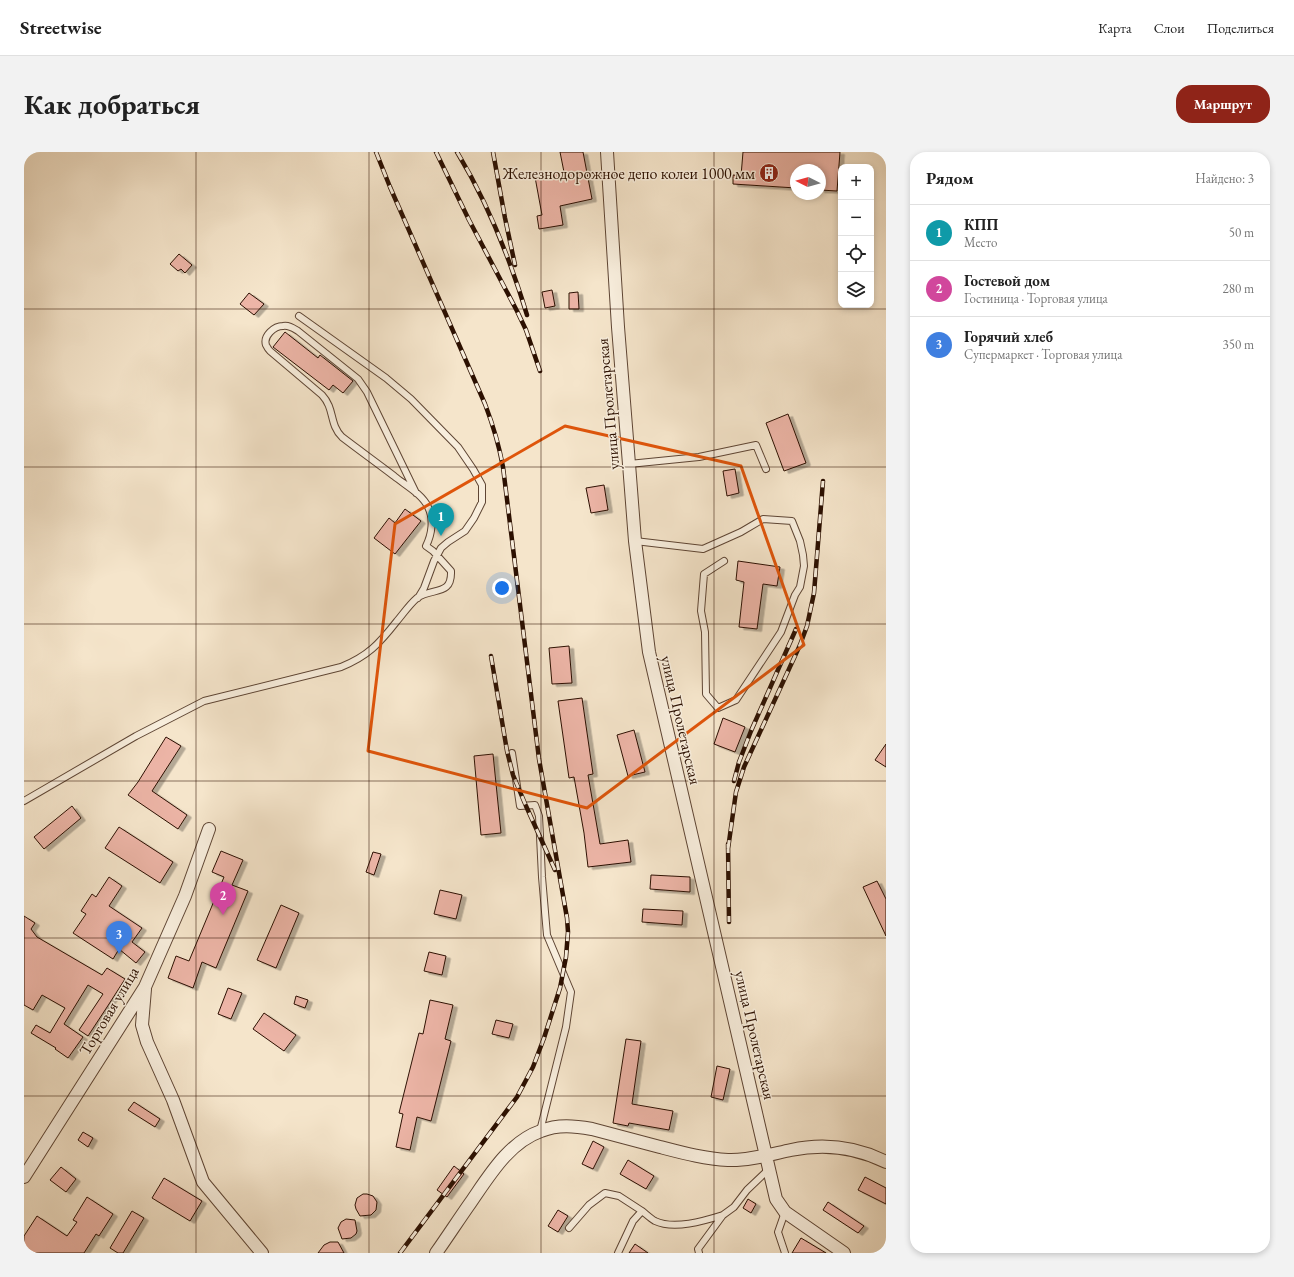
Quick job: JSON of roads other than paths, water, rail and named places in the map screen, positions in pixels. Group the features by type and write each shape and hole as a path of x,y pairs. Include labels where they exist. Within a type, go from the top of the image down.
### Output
{"street":[{"name":"улица Пролетарская","path":"608,152 618,327 635,541 649,652 776,1199 785,1212 844,1253"},
{"name":"Торговая улица","path":"24,1177 145,987 185,896 208,829"},
{"path":"145,987 142,1025 173,1100 203,1182 262,1253"},
{"path":"436,1253 502,1161 530,1135 551,1127 578,1126 693,1156 720,1160 731,1161 766,1156 806,1147 837,1146 866,1154 886,1162"}],"lane":[{"path":"24,801 141,733 204,701 341,667 360,658 378,644 418,598 424,588 437,555 448,542 465,531 482,502 482,485 458,447 411,399 386,378 299,316"},
{"path":"416,493 367,392 358,379 290,326 282,326 271,331 266,339 266,345 270,351 328,401 337,432 416,493 428,506 431,514 431,532 426,546 437,555 451,571 451,581 442,590 426,594 418,598"},
{"path":"629,464 699,457 756,445 766,469"},
{"path":"635,541 703,550 741,532 763,519 792,521 800,541 803,555 803,577 800,587 795,595 781,632 736,700 718,708 706,694 705,632 701,612 704,574 724,561"},
{"path":"512,753 520,806 535,805 539,816 547,935 571,992 566,1027 540,1131"},
{"path":"699,1253 698,1249 723,1215 734,1207 747,1190 769,1169"},
{"path":"569,1228 589,1205 605,1193 620,1196 656,1221 671,1224 696,1223 723,1215"},
{"path":"618,1253 633,1221 642,1211"},
{"path":"785,1212 778,1232 785,1253"}],"railway":[{"path":"376,152 485,404 500,451 539,759 567,918 568,932 566,957 560,988 533,1067 517,1097 400,1253"},
{"path":"436,152 469,220 517,311 526,330 540,371"},
{"path":"457,152 479,191 506,252 527,315"},
{"path":"493,152 515,265"},
{"path":"728,849 736,792 744,767 800,645 807,626 814,593 823,481"},
{"path":"734,781 739,762 751,731 796,629"},
{"path":"491,656 507,751 513,775 555,870"},
{"path":"728,844 729,922"}],"place":[{"name":"Железнодорожное депо колеи 1000 мм","path":"769,173"},
{"name":"КПП","path":"441,536"},
{"name":"Гостевой дом","path":"223,915"},
{"name":"Горячий хлеб","path":"119,954"}]}
